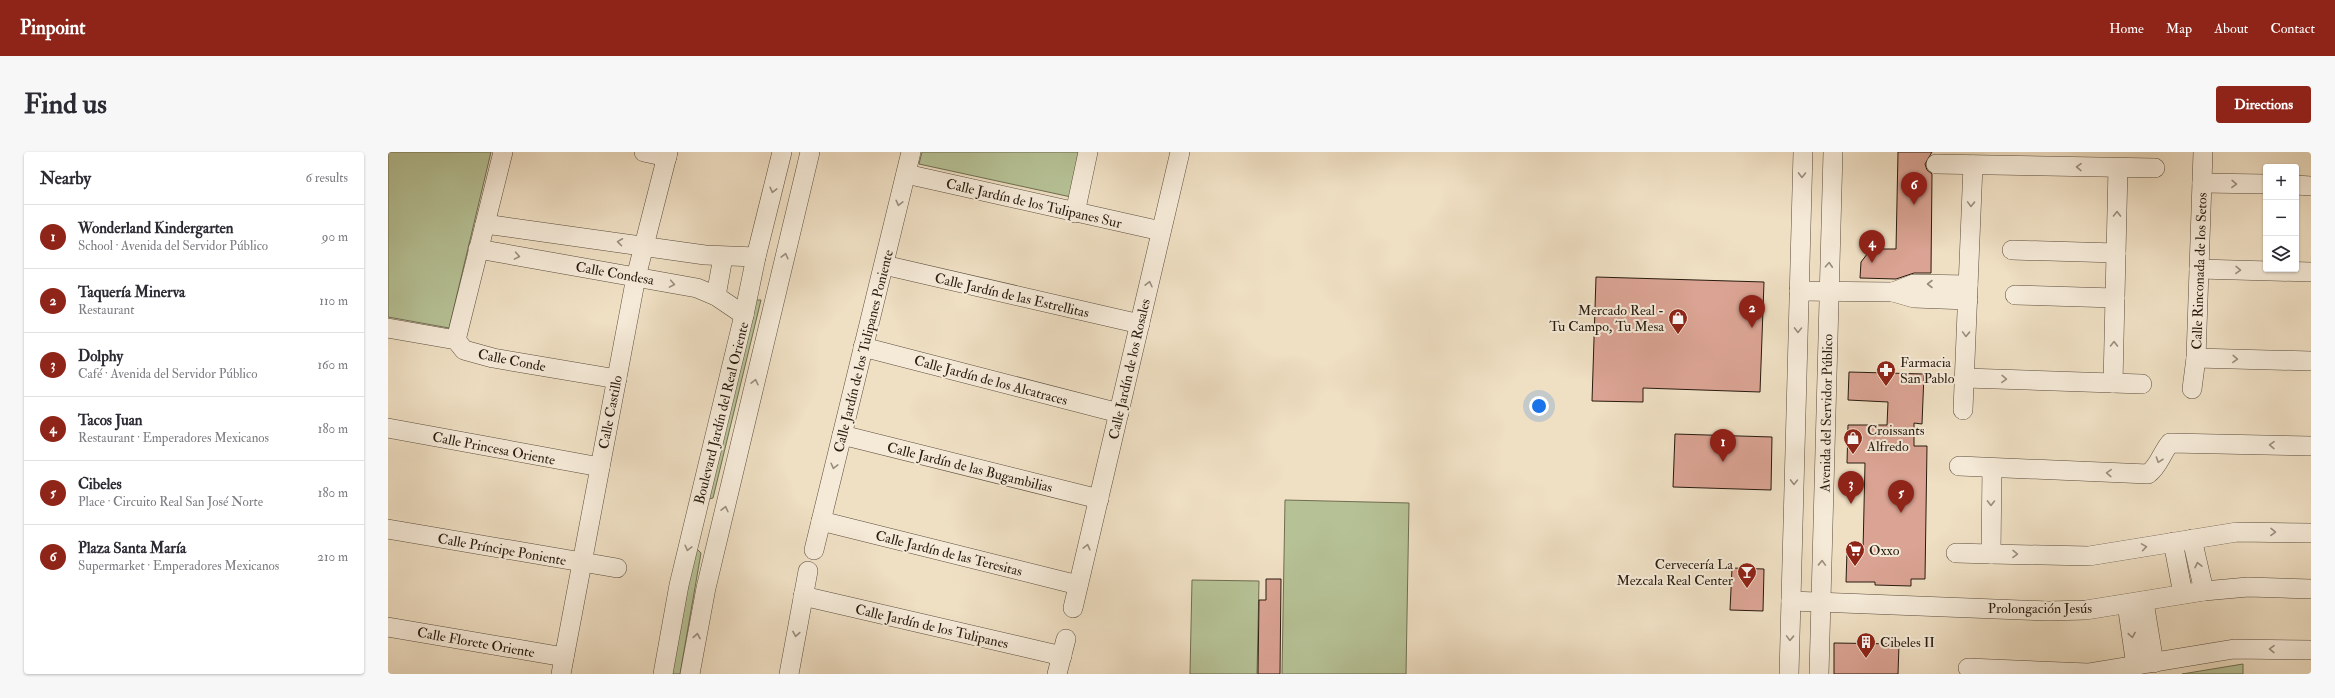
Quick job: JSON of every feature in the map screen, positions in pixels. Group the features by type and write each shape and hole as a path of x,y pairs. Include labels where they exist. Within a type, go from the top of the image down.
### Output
{"street":[{"path":"456,340 502,152"},
{"path":"644,152 668,154"},
{"name":"Boulevard Jardín del Real Oriente","path":"663,674 679,584 782,152"},
{"name":"Boulevard Jardín del Real Oriente","path":"690,674 706,588 719,531 810,152"},
{"name":"Calle Jardín de los Tulipanes Poniente","path":"814,550 911,152"},
{"path":"1075,212 1088,152"},
{"name":"Calle Jardín de los Rosales","path":"1073,608 1180,152"},
{"name":"Avenida del Servidor Público","path":"1789,674 1803,152"},
{"name":"Avenida del Servidor Público","path":"1819,674 1828,291 1833,152"},
{"name":"Calle Rinconada de los Setos","path":"2192,390 2196,358 2203,152"},
{"name":"Calle Castillo","path":"563,666 636,277 643,245 668,154"},
{"path":"1936,164 2155,168"},
{"path":"1963,410 1973,165"},
{"path":"2113,383 2118,168"},
{"name":"Calle Jardín de los Tulipanes Sur","path":"906,174 1161,231"},
{"path":"2202,183 2263,184"},
{"path":"2299,185 2311,186"},
{"path":"485,224 643,245 723,258 756,257"},
{"name":"Calle Condesa","path":"478,249 697,288 716,296 744,315"},
{"path":"2012,250 2116,253"},
{"path":"716,296 723,258"},
{"name":"Calle Jardín de las Estrellitas","path":"884,265 1140,324"},
{"path":"2199,269 2311,272"},
{"path":"1799,291 1894,292 1914,298 1968,292"},
{"path":"2015,295 2115,298"},
{"name":"Calle Conde","path":"388,328 456,340 464,350 494,358 617,380"},
{"name":"Calle Jardín de los Alcatraces","path":"864,347 1119,413"},
{"path":"2196,358 2311,361"},
{"path":"1965,378 2142,384"},
{"name":"Calle Princesa Oriente","path":"388,428 600,467"},
{"name":"Calle Jardín de las Bugambilias","path":"842,435 1099,499"},
{"path":"1959,466 2148,474 2157,468 2162,453 2170,443 2311,446"},
{"path":"1991,554 1992,468"},
{"name":"Calle Jardín de las Teresitas","path":"821,521 1078,585"},
{"path":"694,524 719,531"},
{"name":"Calle Príncipe Poniente","path":"388,529 617,568"},
{"path":"1956,553 2089,556 2237,532 2311,533"},
{"path":"2192,539 2204,591"},
{"path":"2173,542 2183,594"},
{"path":"794,673 803,596 808,571"},
{"name":"Prolongación Jesús","path":"1791,601 2048,611 2086,610 2204,591 2248,587 2311,589"},
{"name":"Calle Jardín de los Tulipanes","path":"803,596 1062,656"},
{"path":"2136,603 2145,665"},
{"name":"Calle Florete Oriente","path":"388,627 563,666"},
{"path":"1968,668 1988,672 2088,673 2145,665 2234,648 2311,650"}],"green space":[{"path":"388,152 491,152 449,328 388,317"},
{"path":"922,152 1081,152 1071,197 919,164"},
{"path":"749,300 761,300 713,498 709,499"},
{"path":"1285,500 1409,503 1406,674 1282,674"},
{"path":"695,547 701,553 680,674 669,674"},
{"path":"1192,580 1259,581 1257,674 1190,674"},
{"path":"2243,664 2243,674 2182,674"}],"building":[{"path":"1898,152 1932,152 1925,164 1927,170 1932,174 1931,273 1914,273 1896,279 1860,278 1861,262 1871,249 1896,249"},
{"name":"Mercado Real - Tu Campo, Tu Mesa","path":"1596,277 1764,282 1760,392 1643,388 1643,402 1592,401"},
{"path":"1849,372 1924,374 1922,424 1914,423 1914,446 1927,446 1925,579 1911,579 1911,586 1875,585 1875,582 1846,582 1847,551 1863,551 1865,463 1847,463 1848,425 1887,425 1888,402 1848,400"},
{"path":"1675,434 1772,437 1771,490 1673,487"},
{"name":"Cervecería La Mezcala Real Center","path":"1732,568 1764,569 1763,611 1730,610"},
{"path":"1266,579 1281,579 1280,674 1258,674 1259,600 1266,600"},
{"name":"Cibeles II","path":"1834,643 1899,644 1898,674 1834,674"}],"place":[{"name":"Plaza Santa María","path":"1914,205"},
{"name":"Tacos Juan","path":"1872,263"},
{"name":"Taquería Minerva","path":"1752,328"},
{"name":"Mercado Real - Tu Campo, Tu Mesa","path":"1678,335"},
{"name":"Farmacia San Pablo","path":"1886,387"},
{"name":"Croissants Alfredo","path":"1853,455"},
{"name":"Wonderland Kindergarten","path":"1723,462"},
{"name":"Dolphy","path":"1851,504"},
{"name":"Cibeles","path":"1901,513"},
{"name":"Oxxo","path":"1855,567"},
{"name":"Cervecería La Mezcala Real Center","path":"1747,589"},
{"name":"Cibeles II","path":"1866,659"}]}
